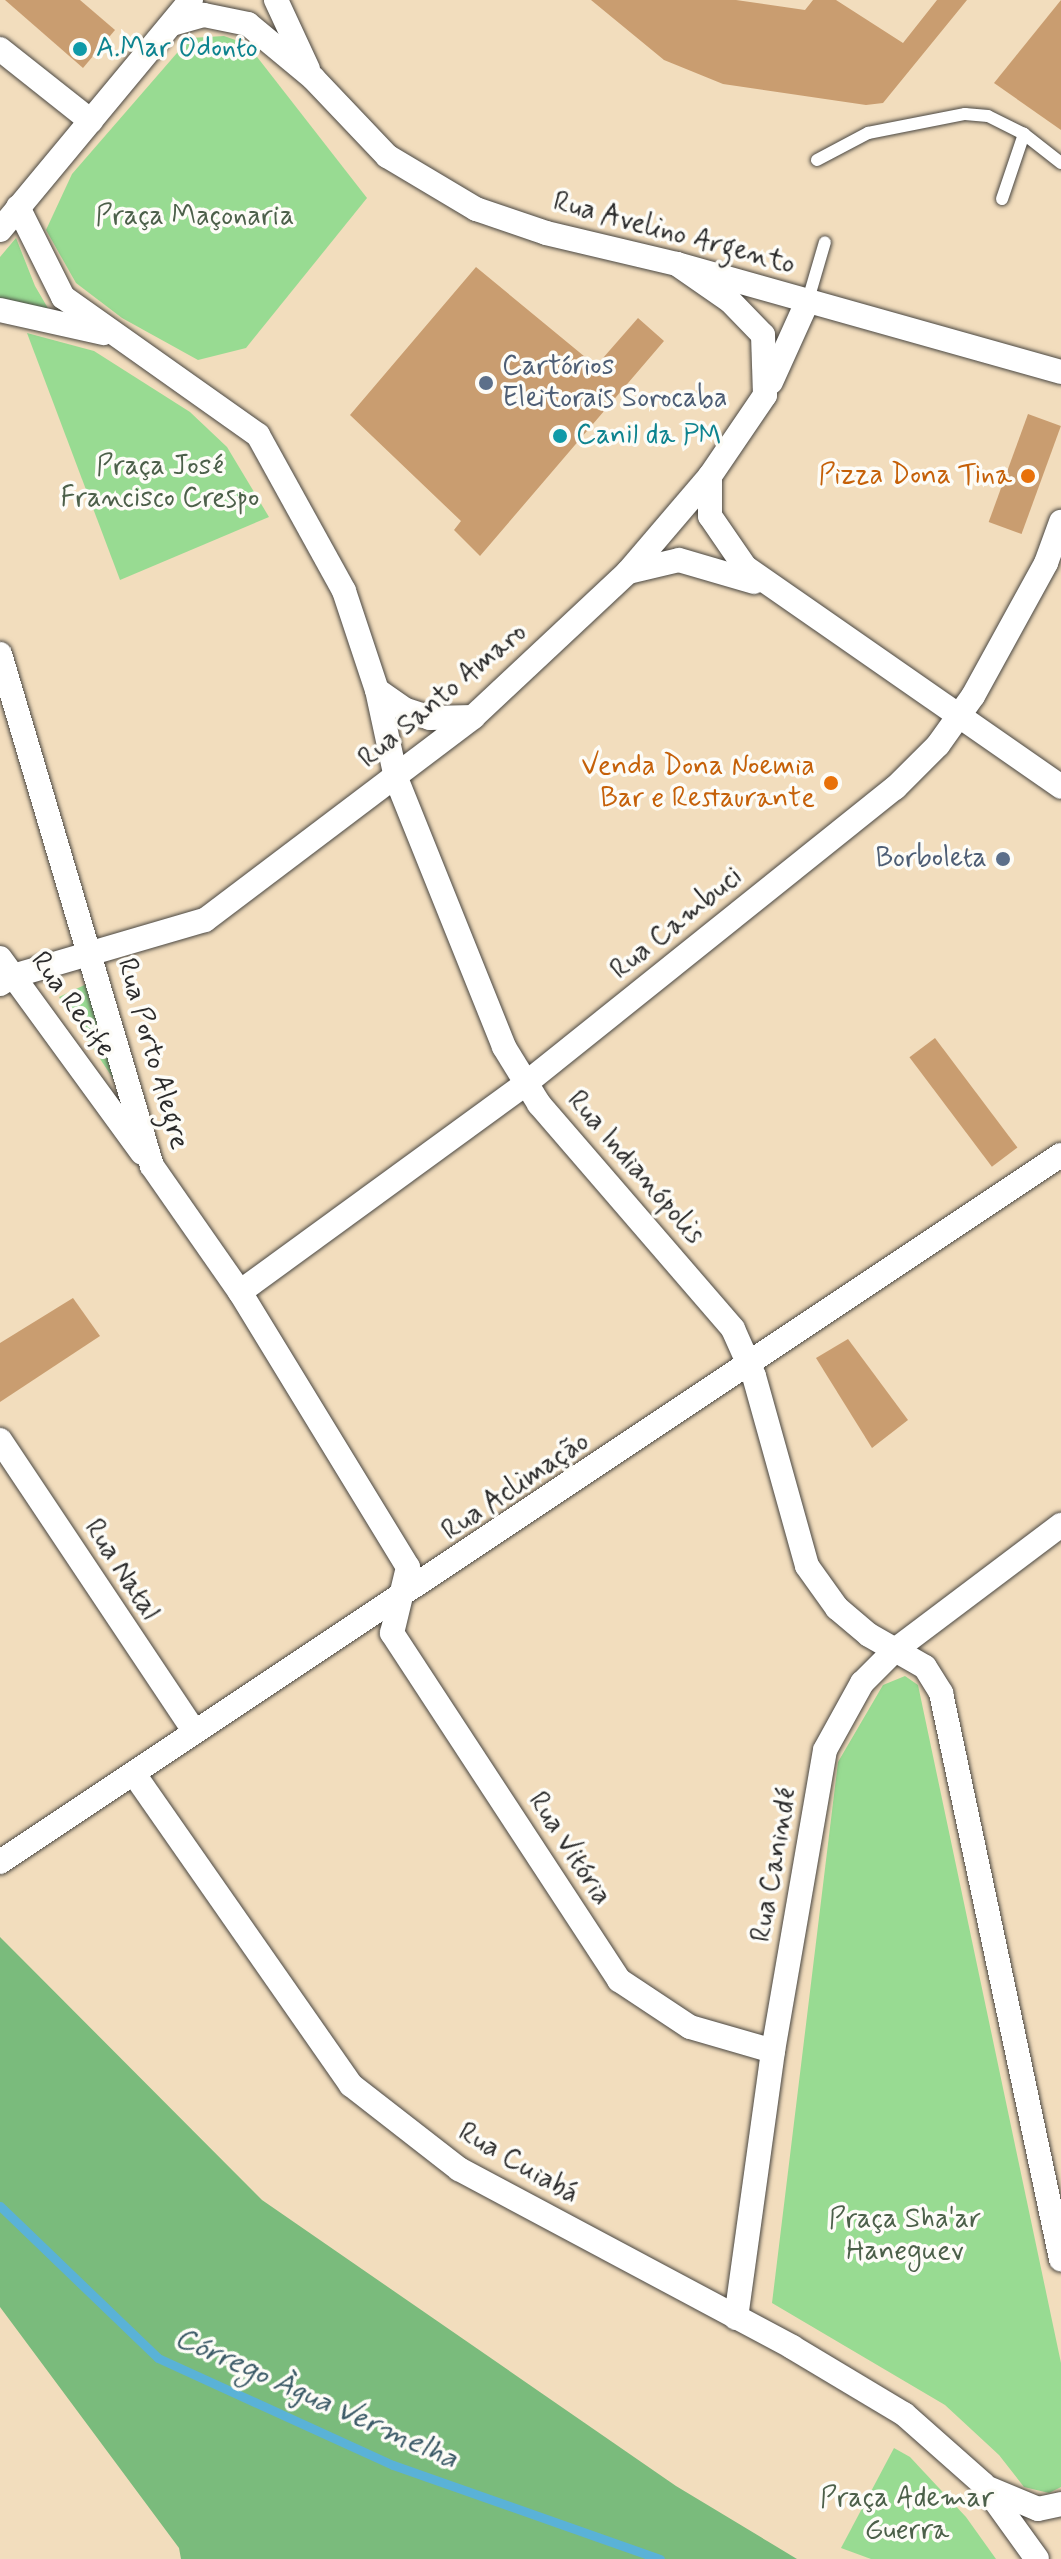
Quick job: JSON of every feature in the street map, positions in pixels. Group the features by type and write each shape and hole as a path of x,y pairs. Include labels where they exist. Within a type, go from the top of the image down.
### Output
{"street":[{"path":"0,230 191,0"},
{"name":"Rua Avelino Argento","path":"276,0 313,78"},
{"name":"Rua Avelino Argento","path":"172,24 204,15 248,24 313,78 377,148 453,199 546,233 677,264 1061,372"},
{"path":"0,49 91,121"},
{"name":"Rua Indianópolis","path":"18,207 63,297 111,334 258,435 344,591 377,690 396,778 504,1047 525,1084 733,1329 747,1360 807,1566 837,1608 895,1650 925,1667 941,1693 1057,2216 1061,2259"},
{"path":"677,264 730,301 763,335 765,395"},
{"name":"Rua Santo Amaro","path":"4,973 93,956 205,920 473,717 628,572 710,476 765,395 808,300"},
{"name":"Rua Indianópolis","path":"0,310 111,334"},
{"path":"710,476 710,516 726,544 771,589 1061,787"},
{"name":"Rua Cambuci","path":"240,1292 525,1084 895,788 959,717 1046,563 1061,522"},
{"path":"628,572 679,560 734,573 771,589"},
{"name":"Rua Porto Alegre","path":"0,654 93,956 152,1166 240,1292 408,1567 398,1602"},
{"path":"377,690 430,718 473,717"},
{"name":"Rua Recife","path":"4,973 152,1166"},
{"name":"Rua Aclimação","path":"0,1862 194,1731 398,1602 615,1457 747,1360 1061,1155"},
{"name":"Rua Natal","path":"0,1440 194,1731"},
{"name":"Rua Canindé","path":"736,2318 773,2051 825,1750 862,1683 895,1650 1061,1525"},
{"name":"Rua Vitória","path":"398,1602 392,1633 619,1980 690,2027 773,2051"},
{"name":"Rua Cuiabá","path":"134,1774 351,2085 459,2169 736,2318 904,2414 983,2484 1037,2559"},
{"name":"Rua Cuiabá","path":"983,2484 1038,2509 1061,2504"}],"lane":[{"path":"817,160 868,133 965,114 988,116 1024,134 1061,163"},
{"path":"1002,199 1024,134"},
{"path":"808,300 825,242"}],"green space":[{"name":"Praça Maçonaria","path":"224,36 247,44 367,198 246,348 198,360 122,318 76,283 46,230 72,174 190,38"},
{"path":"16,238 35,286 49,310 0,301 0,257"},
{"name":"Praça José Francisco Crespo","path":"27,333 94,351 190,412 227,447 269,517 120,580"},
{"path":"95,980 118,1086 59,997"},
{"name":"Praça Sha'ar Haneguev","path":"905,1676 918,1685 1061,2363 1061,2487 1049,2493 1024,2487 999,2455 945,2405 772,2303 838,1762 883,1685"},
{"path":"0,1937 262,2200 676,2486 797,2559 181,2559 179,2548 0,2307"},
{"name":"Praça Ademar Guerra","path":"894,2448 910,2457 966,2517 996,2559 871,2559 841,2548"}],"building":[{"name":"A.Mar Odonto","path":"5,0 80,0 115,30 83,68"},
{"path":"591,0 736,0 805,10 813,0 836,0 903,43 937,0 967,0 883,103 866,105 723,84 664,60"},
{"path":"1061,0 1061,130 994,83"},
{"path":"476,267 596,366 638,318 664,341 480,556 454,530 461,521 350,415"},
{"name":"Pizza Dona Tina","path":"1028,414 1061,426 1022,534 989,522"},
{"path":"935,1038 1017,1147 992,1167 909,1057"},
{"path":"73,1298 100,1336 0,1402 0,1343"},
{"path":"848,1339 908,1420 872,1448 816,1358"}],"waterway":[{"name":"Córrego Àgua Vermelha","path":"0,2206 158,2358 393,2465 660,2559"}],"place":[{"name":"A.Mar Odonto","path":"80,49"},
{"name":"Cartórios Eleitorais Sorocaba","path":"486,383"},
{"name":"Canil da PM","path":"560,436"},
{"name":"Pizza Dona Tina","path":"1028,476"},
{"name":"Venda Dona Noemia Bar e Restaurante","path":"831,783"},
{"name":"Borboleta","path":"1003,859"}]}
